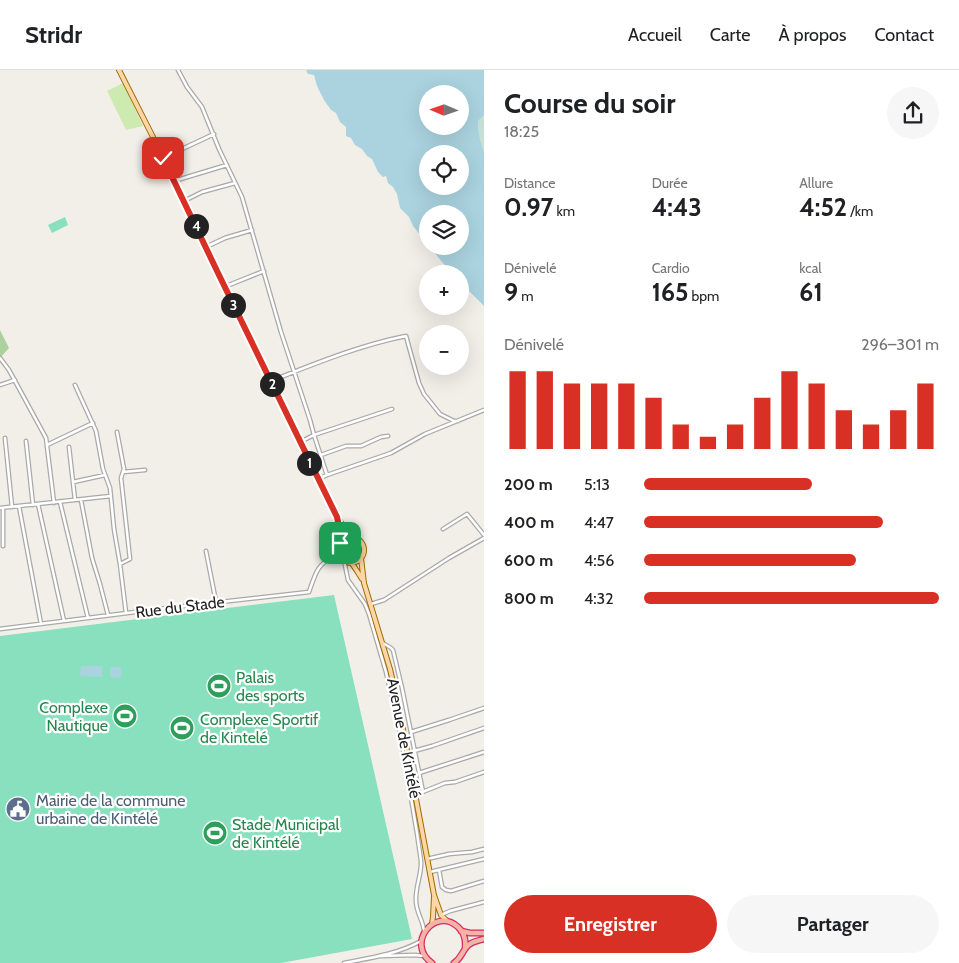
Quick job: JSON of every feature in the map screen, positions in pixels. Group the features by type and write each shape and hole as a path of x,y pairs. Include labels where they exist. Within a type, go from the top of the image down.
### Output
{"highway":[{"path":"432,963 425,956 421,941 424,932 432,924 442,921 453,923 462,931 484,933"},
{"path":"462,931 465,939 465,949"},
{"path":"455,963 472,942 484,939"}],"main road":[{"name":"Avenue de Kintélé","path":"119,70 337,517 345,531 351,537 360,540 362,544 363,553 361,558 364,583 383,643 399,708 434,894 441,915 447,922"},
{"name":"Avenue de Kintélé","path":"337,517 340,531 339,552"},
{"path":"340,543 351,537"},
{"path":"339,552 344,560 351,562 361,558"},
{"name":"Avenue de Kintélé","path":"351,562 364,583"},
{"name":"Avenue de Kintélé","path":"432,924 434,894"}],"street":[{"path":"178,70 190,92 202,107 242,197 327,475"},
{"path":"163,158 214,134"},
{"path":"174,181 227,165"},
{"path":"184,202 202,192 235,183"},
{"path":"206,247 225,238 252,230"},
{"path":"229,285 264,271"},
{"path":"270,381 361,348 406,336 419,383 424,394 440,414 458,421"},
{"path":"0,358 15,380 46,438 54,503"},
{"path":"0,386 15,380"},
{"path":"75,385 93,423 110,488 126,613"},
{"path":"300,442 314,435 392,409"},
{"path":"318,479 391,453 425,434 484,410"},
{"path":"48,445 93,423"},
{"path":"117,432 124,469 121,478 130,559 120,564"},
{"path":"320,455 346,446 361,446 388,436"},
{"path":"5,438 12,507"},
{"path":"26,441 33,505"},
{"path":"69,446 75,500"},
{"path":"123,472 144,470"},
{"path":"73,482 106,475"},
{"path":"3,546 1,508 111,496"},
{"path":"81,500 92,558 108,616"},
{"path":"60,502 88,618"},
{"path":"38,504 64,621"},
{"path":"19,506 41,624"},
{"path":"371,604 384,600 484,537 467,514 443,529"},
{"path":"206,551 216,602"},
{"name":"Rue du Stade","path":"0,628 310,592 315,573 319,567 324,561 339,552"},
{"path":"344,560 348,580 365,604 374,629 394,707 419,842 422,868 416,900 417,911 424,924 424,932"},
{"path":"383,643 393,650 423,792"},
{"path":"410,732 484,708"},
{"path":"414,751 484,728"},
{"path":"419,773 484,752"},
{"path":"415,794 484,772"},
{"path":"427,859 484,849"},
{"path":"430,872 484,860"},
{"path":"439,870 442,887 446,890 484,881"},
{"path":"441,915 484,902"},
{"path":"344,963 377,956 421,941"},
{"path":"377,956 425,956"}],"green space":[{"path":"123,83 143,126 126,130 107,91"},
{"path":"484,115 484,152 479,136 478,121"},
{"path":"65,217 68,225 52,233 48,225"},
{"path":"0,330 9,348 1,357 0,355"},
{"name":"Complexe Sportif de Kintelé","path":"334,595 412,939 281,963 0,963 0,636"}],"water":[{"path":"306,70 484,70 484,115 478,121 478,129 484,152 484,306 469,291 469,265 444,265 436,255 469,255 469,205 419,205 419,233 409,217 400,208 397,194 388,183 386,176 383,177 378,172 372,159 355,145 351,138 346,136 346,127 324,100 314,75 308,74"},
{"path":"81,666 102,666 102,677 80,676"},
{"path":"110,667 121,667 121,678 110,677"}],"place":[{"name":"Palais des sports","path":"219,686"},
{"name":"Complexe Nautique","path":"125,716"},
{"name":"Complexe Sportif de Kintelé","path":"182,728"},
{"name":"Mairie de la commune urbaine de Kintélé","path":"18,809"},
{"name":"Stade Municipal de Kintélé","path":"215,833"}],"route":[{"path":"163,158 337,517 340,543"}]}
